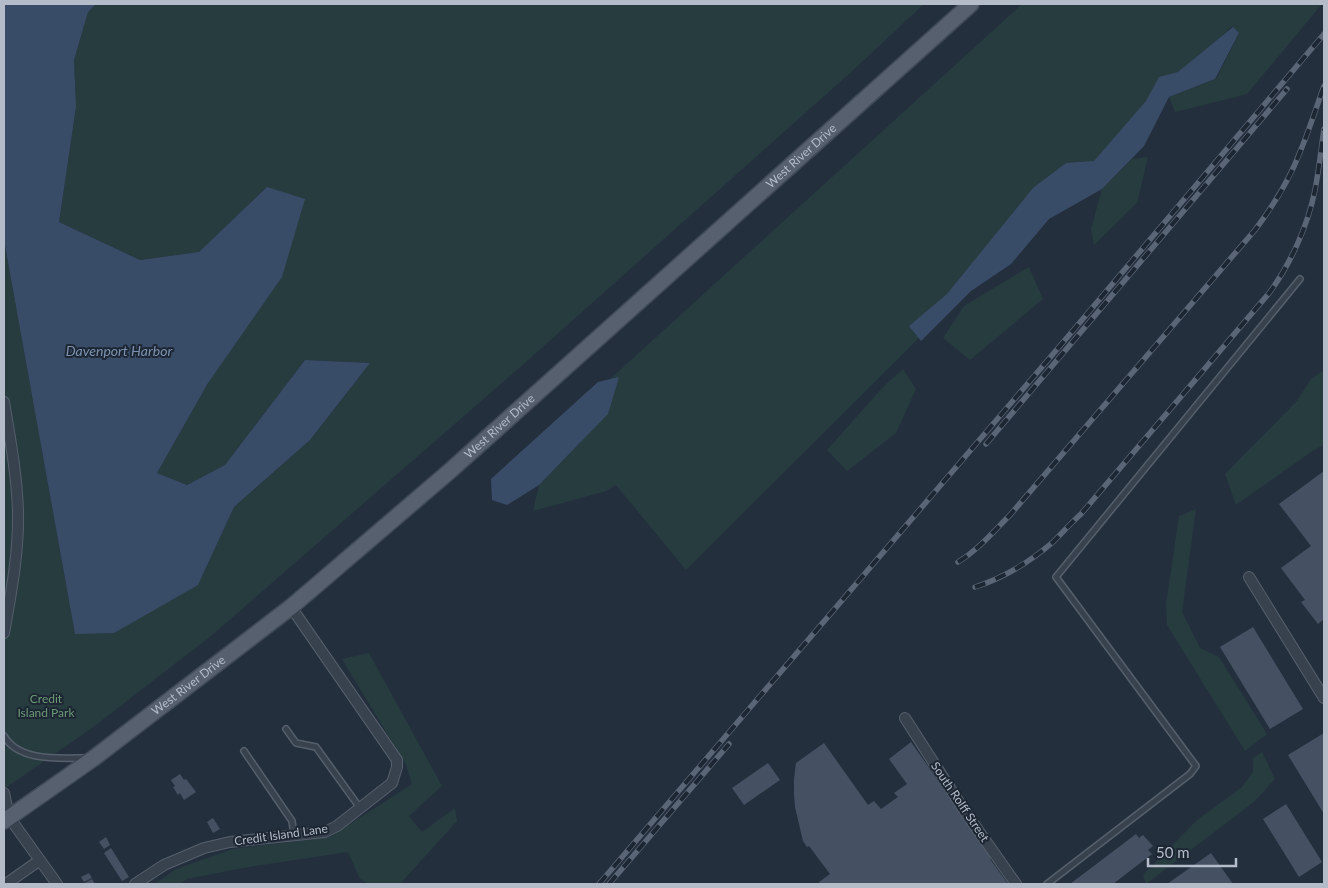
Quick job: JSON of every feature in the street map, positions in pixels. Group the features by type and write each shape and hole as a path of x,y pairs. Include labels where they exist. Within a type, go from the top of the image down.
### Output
{"main road":[{"name":"West River Drive","path":"6,819 94,758 291,608 452,470 971,4"}],"street":[{"path":"4,402 15,473 18,512 17,546 4,633"},
{"path":"1249,576 1324,698"},
{"name":"Credit Island Lane","path":"134,884 164,865 204,848 230,842 325,832 337,826 392,783 397,760 291,608"},
{"name":"South Rolff Street","path":"904,718 966,813 1016,884"},
{"path":"4,793 6,819 57,884"},
{"path":"6,884 40,860"}],"lane":[{"path":"1047,884 1190,774 1196,766 1056,577 1300,279"},
{"path":"286,729 296,742 316,747 360,808"},
{"path":"4,736 7,741 23,752 41,758 94,758"},
{"path":"244,751 292,821 294,835"}],"green space":[{"name":"Credit Island Park","path":"96,4 924,4 849,74 517,370 211,636 92,728 4,789 4,240 75,634 198,585 234,507 310,440 370,363 305,360 225,465 187,485 157,473 208,383 267,187 199,252 140,260 59,222 76,107 74,60 88,12"},
{"path":"1022,4 1322,4 1247,94 1175,112 1169,97 1216,79 1239,34 1232,26 686,570 616,485 606,491 533,511 539,485 581,442 564,421"},
{"path":"1148,157 1137,203 1094,245 1091,229 1102,189 1132,159"},
{"path":"1029,267 1043,299 970,360 943,338 964,306"},
{"path":"903,369 916,389 896,433 847,471 827,450 883,387"},
{"path":"1324,370 1324,445 1314,450 1236,505 1225,474 1296,402 1311,379"},
{"path":"1196,509 1182,612 1200,648 1219,657 1267,734 1245,751 1167,625 1166,604 1179,516"},
{"path":"369,653 442,786 409,816 422,832 455,808 457,821 400,884 369,884 360,879 348,852 243,868 187,879 180,884 155,884 176,869 233,849 330,837 412,784 406,765 342,659"},
{"path":"1262,752 1275,779 1254,802 1146,884 1143,875 1197,820 1242,787 1253,772 1253,758"}],"water":[{"name":"Davenport Harbor","path":"4,4 96,4 88,12 74,60 76,107 59,222 140,260 199,252 267,187 305,199 282,277 208,383 157,473 187,485 225,465 305,360 370,363 310,440 234,507 198,585 114,633 75,634 4,240"},
{"path":"1233,27 1239,33 1215,79 1169,97 1144,146 1102,189 1049,219 1011,264 971,291 921,341 909,326 947,294 1033,188 1066,163 1094,161 1146,101 1159,77 1178,72"},
{"path":"619,377 608,414 539,485 507,505 492,500 491,479 598,382"}],"building":[{"path":"1324,471 1324,619 1318,624 1301,602 1305,600 1281,568 1311,546 1279,504"},
{"path":"1253,627 1303,709 1270,729 1220,647"},
{"path":"1324,733 1324,814 1288,755"},
{"path":"911,742 992,857 990,859 1008,884 820,884 819,882 830,874 803,841 795,807 794,779 796,763 824,743 868,805 874,801 881,809 898,797 894,793 907,784 889,759"},
{"path":"768,763 780,780 744,805 732,788"},
{"path":"180,774 196,792 184,800 180,793 178,795 171,780"},
{"path":"1286,804 1322,862 1299,877 1263,819"},
{"path":"213,818 220,829 213,833 207,822"},
{"path":"1136,834 1139,838 1143,835 1153,846 1148,850 1152,854 1113,884 1070,884"},
{"path":"106,837 110,845 104,849 99,842"},
{"path":"111,848 129,877 122,881 104,853"},
{"path":"1211,853 1233,884 1167,884"},
{"path":"89,873 92,878 84,882 81,877"},
{"path":"92,879 95,884 83,884"}],"railway":[{"path":"599,884 1065,340 1324,34"},
{"path":"958,562 979,546 1010,515 1255,230 1286,183 1296,163 1324,86"},
{"path":"986,444 1287,89"},
{"path":"975,587 996,579 1016,568 1053,542 1081,514 1270,292 1292,256 1308,217 1316,182 1324,129"},
{"path":"609,884 729,744"}]}
